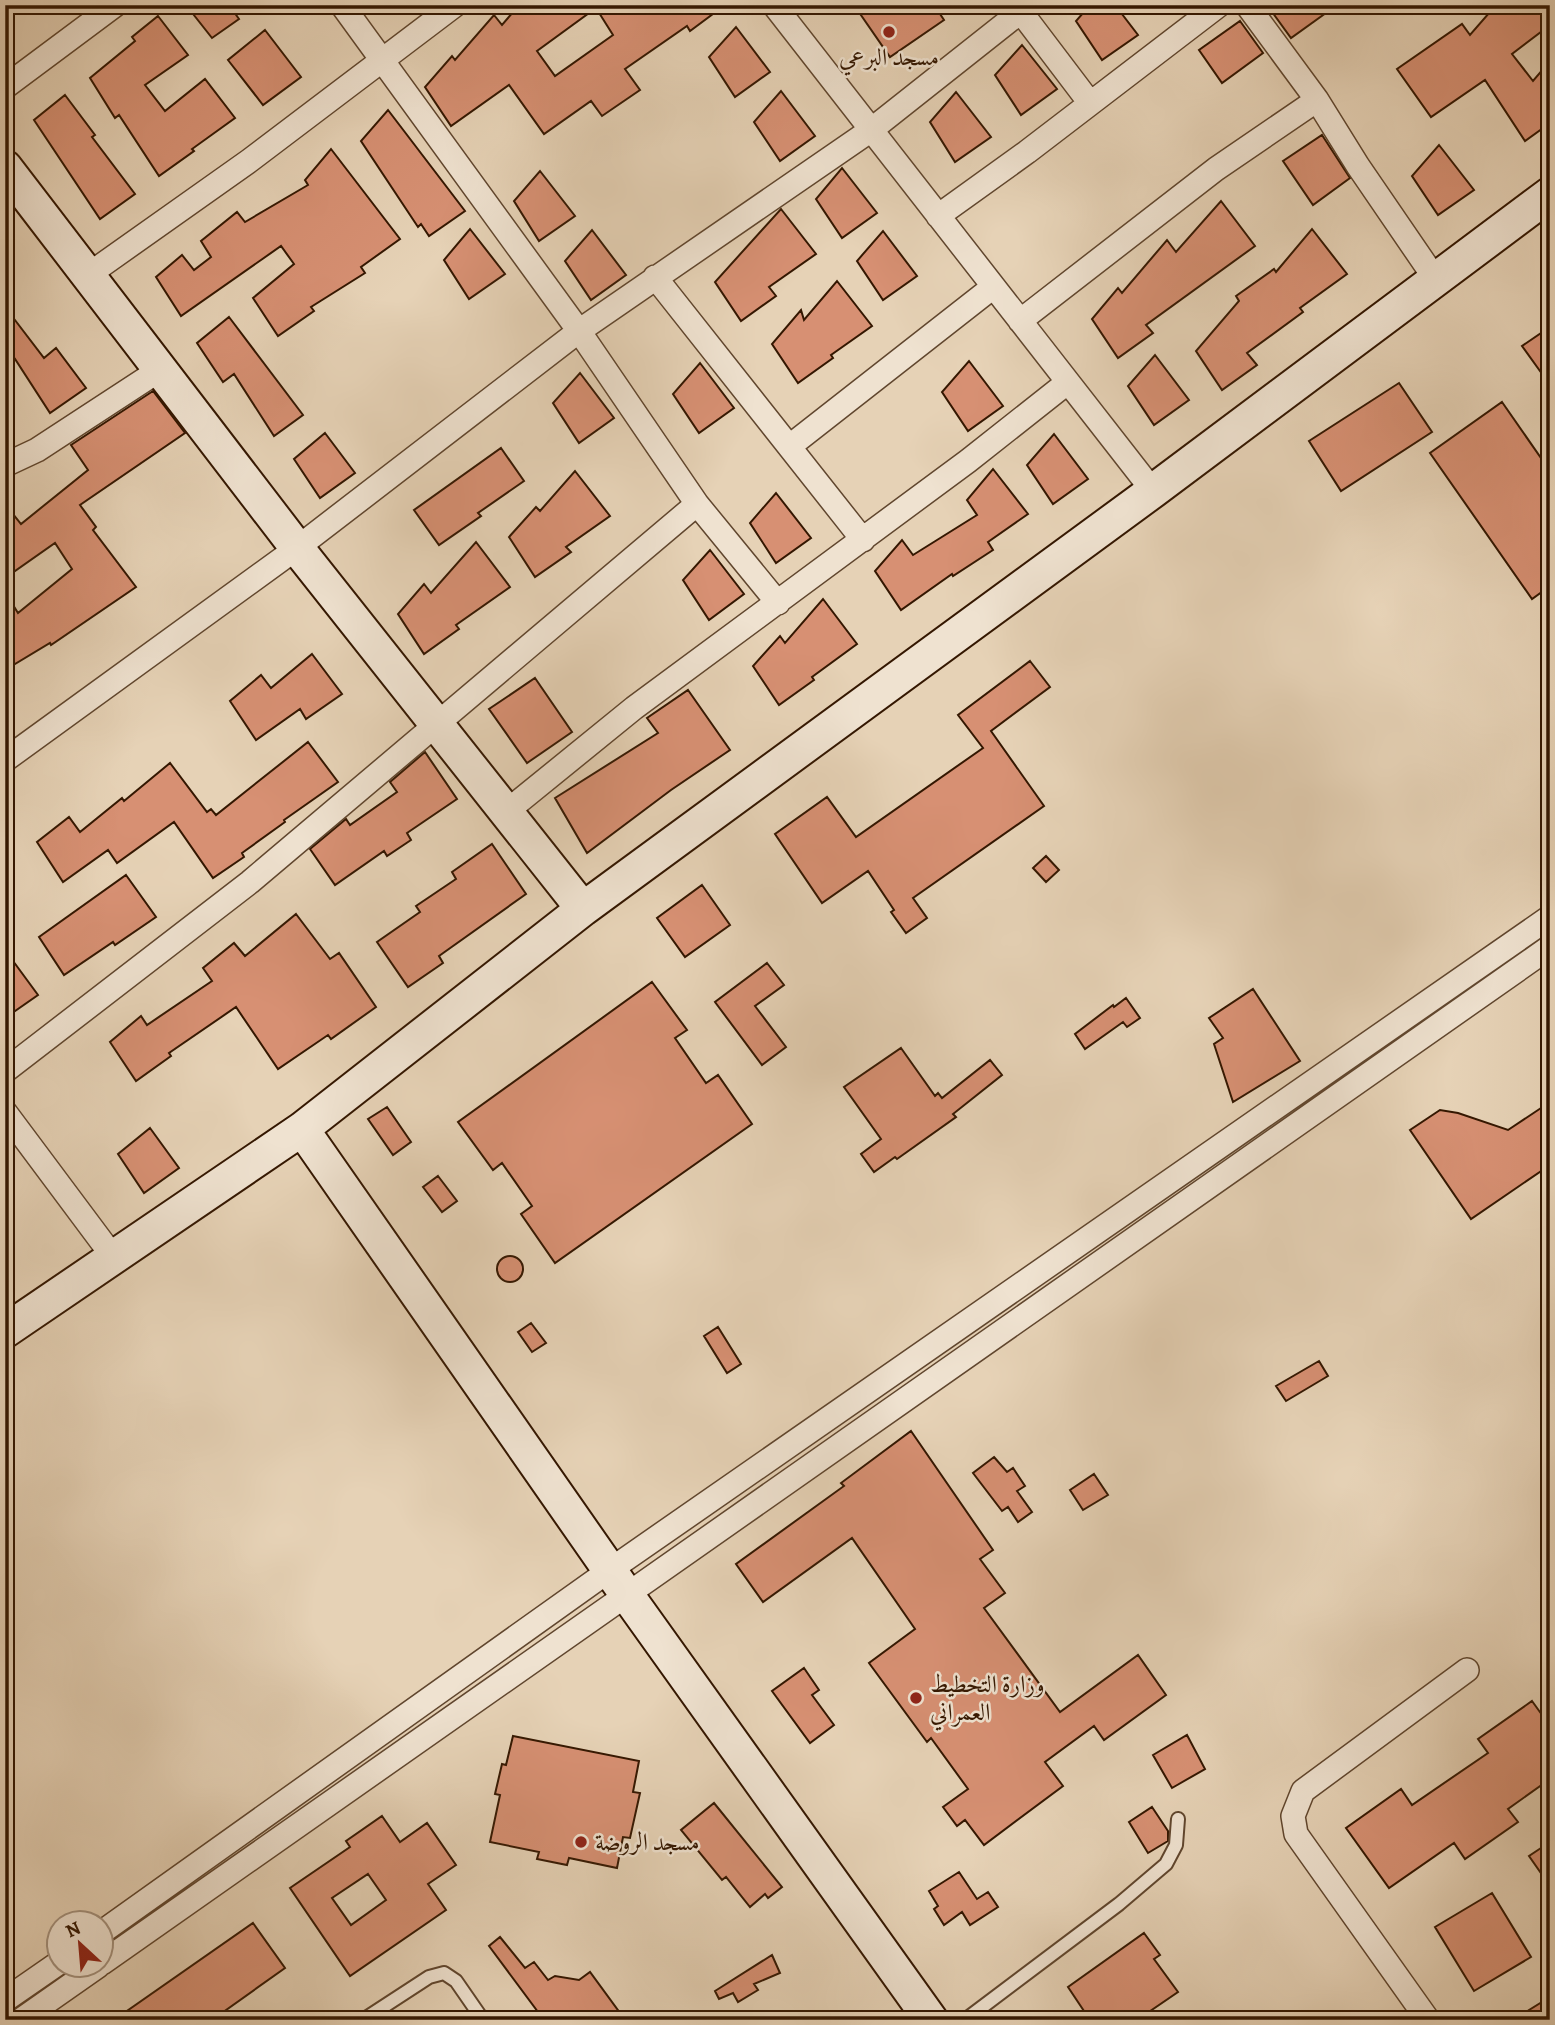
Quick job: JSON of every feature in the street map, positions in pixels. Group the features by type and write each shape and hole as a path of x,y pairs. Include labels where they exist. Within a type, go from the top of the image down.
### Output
{"street":[{"path":"5,87 115,5"},
{"path":"342,5 579,331 697,504 778,603"},
{"path":"88,275 249,161 455,5"},
{"path":"774,5 1153,491"},
{"path":"938,216 1027,152 1219,5"},
{"path":"1247,5 1317,100 1358,166 1436,280"},
{"path":"5,760 297,548 579,331 871,130 1025,9 1090,103"},
{"path":"1020,321 1216,169 1317,100"},
{"path":"5,167 297,548 583,909"},
{"path":"5,1331 302,1129 583,909 1153,491 1550,194"},
{"path":"655,277 863,540"},
{"path":"790,446 993,287"},
{"path":"5,465 37,450 161,369"},
{"path":"506,812 634,708 863,540 1068,382"},
{"path":"5,1071 250,882 697,504"},
{"path":"116,1952 618,1582 1550,917"},
{"path":"116,1923 1550,947"},
{"path":"5,1112 114,1258"},
{"path":"302,1129 618,1582 931,2020"},
{"path":"1428,2020 1296,1834 1293,1816 1303,1791 1467,1670"},
{"path":"5,2000 46,1972"},
{"path":"21,2020 77,1980"}],"lane":[{"path":"965,2020 1119,1904 1166,1864 1177,1845 1178,1819"},
{"path":"363,2020 429,1977 444,1973 456,1981 483,2020"}],"building":[{"path":"186,5 229,5 239,19 212,38"},
{"path":"519,5 725,5 690,31 687,26 625,69 640,90 602,116 591,101 544,134 509,85 451,126 425,87 452,56 455,60 494,15 502,25","holes":["596,8 613,35 555,76 537,51"]},
{"name":"مسجد البرعي","path":"854,5 934,5 944,20 890,57"},
{"path":"1090,5 1115,5 1138,35 1102,60 1076,21"},
{"path":"1267,5 1337,5 1291,38"},
{"path":"1496,5 1534,5 1550,25 1512,54 1533,81 1550,61 1550,123 1525,141 1485,80 1431,117 1397,69 1462,24 1470,35"},
{"path":"158,16 188,55 145,85 165,111 205,79 235,118 159,176 119,115 115,118 90,78 135,41 132,37"},
{"path":"1240,21 1263,53 1222,83 1199,50"},
{"path":"736,27 770,72 735,97 709,57"},
{"path":"265,30 301,77 263,105 228,60"},
{"path":"1022,45 1057,89 1021,115 995,75"},
{"path":"781,91 815,136 780,161 754,122"},
{"path":"956,92 991,137 955,162 930,122"},
{"path":"65,95 95,135 92,137 135,194 100,219 34,120"},
{"path":"388,110 465,211 429,236 421,224 418,227 361,141"},
{"path":"1322,135 1350,178 1313,205 1283,161"},
{"path":"1439,145 1474,190 1438,215 1412,176"},
{"path":"331,149 400,239 361,267 365,273 311,307 314,311 278,336 253,298 294,264 281,246 181,316 156,277 182,255 194,270 211,257 201,241 237,212 245,222 308,185 305,180"},
{"path":"842,168 877,213 842,238 816,199"},
{"path":"540,171 575,216 539,241 514,201"},
{"path":"1221,201 1255,246 1146,325 1153,333 1118,358 1092,319 1118,288 1122,293 1167,240 1176,252"},
{"path":"781,209 816,254 769,287 776,296 741,321 715,282"},
{"path":"470,229 505,274 469,299 444,260"},
{"path":"1312,229 1347,274 1300,308 1303,312 1247,353 1257,365 1222,390 1196,351 1239,301 1236,296 1274,269 1276,272"},
{"path":"592,230 626,275 591,300 565,261"},
{"path":"883,231 917,276 883,300 857,261"},
{"path":"837,281 872,326 798,383 772,344 801,310 804,320"},
{"path":"5,307 44,358 56,348 86,388 50,413 15,359 5,366"},
{"path":"229,317 303,415 274,436 234,374 223,382 197,343"},
{"path":"1550,327 1550,385 1522,346"},
{"path":"1155,355 1189,400 1154,425 1128,386"},
{"path":"969,361 1003,406 968,431 942,392"},
{"path":"700,363 734,408 699,433 673,394"},
{"path":"580,373 614,418 579,443 553,403"},
{"path":"1399,383 1432,432 1341,491 1309,441"},
{"path":"153,391 185,433 80,505 96,527 93,530 136,587 51,645 50,643 5,670 5,592 18,613 72,569 55,543 5,578 5,504 21,524 88,470 71,445"},
{"path":"1502,402 1550,471 1550,586 1532,599 1430,453"},
{"path":"325,433 355,473 320,498 294,459"},
{"path":"1054,434 1088,479 1053,504 1027,465"},
{"path":"501,448 524,481 478,513 481,516 439,545 414,510"},
{"path":"993,469 1028,514 988,542 993,550 953,576 952,574 901,610 875,571 902,540 913,555 977,515 967,500"},
{"path":"575,471 610,516 566,547 571,552 535,577 509,537 536,507 540,511"},
{"path":"776,493 811,538 776,563 750,523"},
{"path":"476,542 510,587 456,625 459,629 424,654 398,614 424,584 431,593"},
{"path":"710,550 744,594 709,620 683,580"},
{"path":"823,599 857,644 779,705 753,666 780,636 785,643"},
{"path":"312,654 342,694 306,719 300,709 256,740 230,701 261,675 271,688"},
{"path":"1030,661 1050,687 991,731 1044,806 913,898 927,918 906,933 868,871 822,903 775,834 827,797 856,837 983,748 958,715"},
{"path":"535,678 572,732 527,763 489,709"},
{"path":"688,690 730,750 587,853 555,798 658,733 647,718"},
{"path":"308,742 338,782 284,820 285,822 242,853 244,857 213,878 174,822 117,863 108,850 63,882 37,842 69,817 80,832 122,798 124,801 170,763 207,812 211,809 216,815"},
{"path":"425,752 457,799 407,833 411,840 387,856 384,851 335,885 310,849 346,819 350,825 397,792 390,782"},
{"path":"492,844 526,894 439,956 443,963 408,987 377,942 420,912 416,906 456,879 452,872"},
{"path":"1046,856 1059,870 1046,882 1033,868"},
{"path":"126,875 156,917 64,975 39,937"},
{"path":"702,885 730,925 685,957 657,918"},
{"path":"296,914 330,959 339,953 376,1007 331,1039 328,1035 278,1069 236,1007 169,1053 171,1056 136,1081 110,1042 141,1016 147,1025 212,981 203,968 234,943 245,956"},
{"path":"5,950 38,995 5,1018"},
{"path":"767,963 784,985 755,1006 786,1047 762,1065 715,1002"},
{"path":"652,982 687,1030 675,1038 706,1083 718,1075 752,1124 555,1263 521,1214 532,1206 502,1163 493,1170 458,1122"},
{"path":"1253,989 1300,1061 1233,1102 1214,1044 1223,1038 1209,1018"},
{"path":"1126,998 1140,1018 1127,1027 1123,1022 1085,1049 1075,1034"},
{"path":"901,1048 935,1096 938,1093 942,1098 990,1060 1002,1075 953,1114 956,1117 874,1172 861,1154 881,1139 844,1087"},
{"path":"1550,1102 1550,1165 1471,1219 1410,1130 1440,1110 1458,1113 1508,1130"},
{"path":"387,1107 411,1142 393,1155 368,1119"},
{"path":"150,1128 179,1168 144,1193 118,1154"},
{"path":"438,1176 457,1201 442,1212 423,1187"},
{"path":"510,1256 519,1260 523,1269 519,1278 510,1282 501,1278 497,1269 501,1260"},
{"path":"531,1323 546,1343 532,1352 518,1332"},
{"path":"718,1327 741,1364 727,1373 704,1336"},
{"path":"1319,1361 1328,1376 1286,1401 1276,1386"},
{"path":"911,1431 993,1550 980,1559 1005,1593 984,1608 1060,1712 1138,1655 1166,1695 1104,1740 1094,1726 1045,1762 1063,1786 984,1845 965,1820 957,1826 943,1807 968,1789 931,1738 927,1742 869,1663 915,1629 852,1538 763,1602 736,1564 844,1486 841,1483"},
{"path":"994,1457 1007,1472 1013,1468 1025,1486 1017,1491 1032,1512 1018,1522 1008,1507 1002,1511 973,1473"},
{"path":"1094,1474 1108,1495 1083,1510 1070,1490"},
{"path":"804,1668 819,1690 812,1695 834,1725 810,1743 772,1691"},
{"path":"1532,1701 1550,1726 1550,1779 1508,1809 1518,1822 1465,1859 1454,1843 1389,1888 1346,1828 1401,1789 1412,1805 1488,1753 1478,1739"},
{"path":"1187,1735 1205,1769 1172,1788 1153,1755"},
{"path":"513,1736 639,1761 633,1792 640,1793 630,1838 623,1837 617,1868 569,1858 567,1865 537,1859 539,1852 490,1842 500,1795 495,1794 502,1764 506,1765"},
{"path":"714,1803 782,1887 768,1898 765,1894 750,1907 726,1877 722,1880 681,1830"},
{"path":"1152,1807 1168,1831 1168,1841 1148,1853 1129,1822"},
{"path":"382,1816 400,1842 427,1823 456,1865 428,1884 446,1910 350,1976 290,1888 350,1847 346,1841","holes":["368,1874 386,1900 351,1925 332,1898"]},
{"path":"1550,1842 1550,1886 1529,1856"},
{"path":"959,1872 977,1899 988,1892 998,1907 970,1925 962,1912 944,1925 934,1909 938,1906 929,1891"},
{"path":"1492,1893 1531,1957 1474,1991 1435,1927"},
{"path":"253,1923 285,1968 212,2020 114,2020"},
{"path":"1144,1933 1160,1955 1154,1959 1178,1992 1137,2020 1090,2020 1068,1987"},
{"path":"500,1937 525,1968 534,1962 548,1980 555,1976 579,1980 590,1972 620,2013 607,2020 544,2020 489,1946"},
{"path":"772,1955 780,1973 754,1984 758,1990 738,2002 733,1993 719,1999 715,1991"},
{"path":"1550,1997 1550,2020 1513,2020"}],"place":[{"name":"مسجد البرعي","path":"889,32"},
{"name":"وزارة التخطيط العمراني","path":"916,1698"},
{"name":"مسجد الروضة","path":"581,1842"}]}
